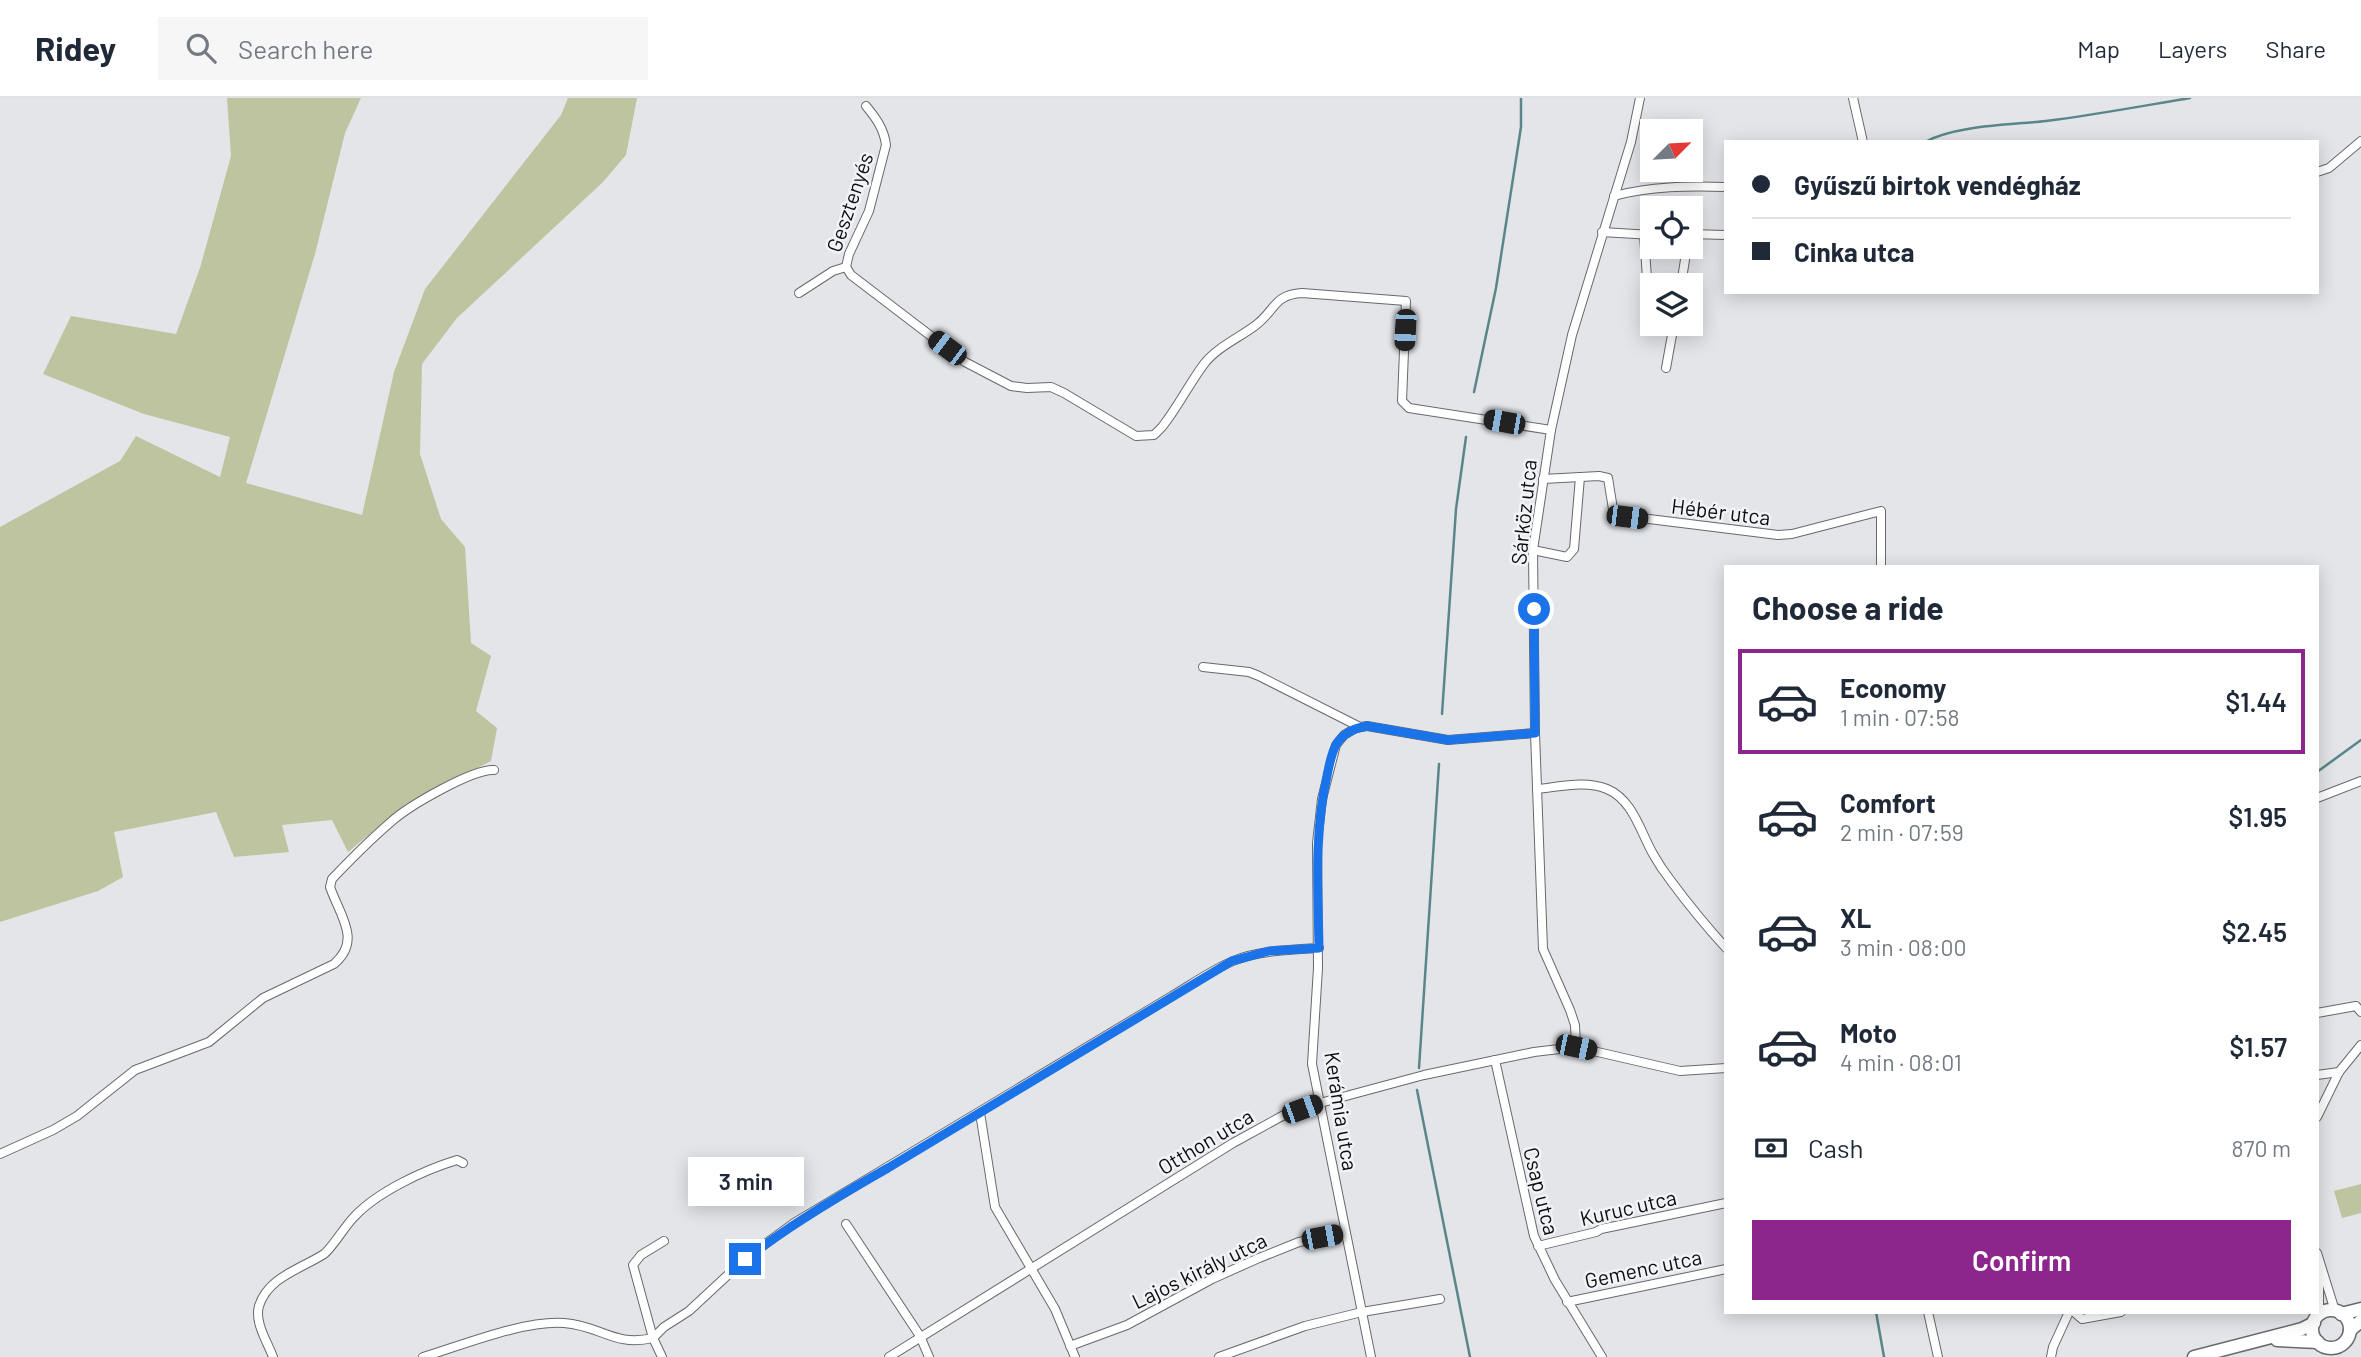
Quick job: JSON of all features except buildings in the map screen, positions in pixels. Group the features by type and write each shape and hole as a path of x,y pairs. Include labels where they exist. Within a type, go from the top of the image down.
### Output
{"main road":[{"path":"2194,1357 2302,1329 2317,1319 2338,1312 2361,1310"},
{"path":"2338,1312 2348,1321 2344,1357"},
{"path":"2317,1319 2314,1335 2325,1349"},
{"path":"2263,1340 2325,1349 2337,1347 2361,1321"}],"street":[{"name":"Sárköz utca","path":"1576,1047 1575,1025 1570,1010 1543,949 1535,733 1533,550 1551,430 1572,335 1631,142 1640,98"},
{"path":"1853,98 1863,140"},
{"name":"Gesztenyés","path":"866,106 878,122 886,145 869,211 849,254 846,267 851,275 965,362 1012,386 1051,387 1136,436 1154,435 1205,362 1237,336 1256,325 1281,297 1302,293 1406,301 1402,401 1409,408 1551,430"},
{"path":"2319,171 2329,168 2361,141"},
{"path":"1615,196 1635,190 1686,186 1724,187"},
{"path":"1602,232 1640,234"},
{"path":"1703,234 1724,235"},
{"path":"799,293 833,271 846,267"},
{"path":"1666,368 1672,336"},
{"name":"Hébér utca","path":"1543,479 1599,476 1608,478 1613,509 1617,514 1778,535 1792,534 1881,511 1881,565"},
{"path":"1533,550 1567,557 1572,554 1580,477"},
{"path":"1203,667 1249,672 1360,727 1388,729 1448,740 1535,733"},
{"name":"Kerámia utca","path":"1360,727 1344,735 1336,745 1322,800 1317,843 1319,948 1312,1064 1371,1357"},
{"path":"0,1154 77,1116 135,1070 209,1042 263,998 334,964 349,946 349,934 330,887 332,879 394,819 466,776 494,770"},
{"path":"2319,797 2361,781"},
{"path":"1537,789 1587,784 1609,789 1623,800 1638,821 1653,854 1669,878 1689,906 1724,946"},
{"path":"423,1357 533,1325 562,1323 585,1326 618,1340 635,1343 653,1338 664,1327 689,1311 745,1259 794,1223 1232,961 1269,951 1319,948"},
{"path":"2319,1013 2359,1007"},
{"path":"2319,1113 2339,1072 2361,1045"},
{"name":"Otthon utca","path":"889,1357 1233,1143 1284,1115 1423,1075 1534,1052 1576,1047 1680,1071 1724,1068"},
{"name":"Csap utca","path":"1495,1060 1538,1246 1567,1302 1602,1357"},
{"path":"2319,1076 2339,1072"},
{"path":"981,1113 995,1207 1055,1309 1074,1357"},
{"path":"274,1357 258,1319 258,1307 278,1279 327,1252 357,1214 387,1193 429,1170 457,1160 463,1163"},
{"name":"Kuruc utca","path":"1538,1246 1601,1229 1724,1203"},
{"path":"846,1224 919,1336 929,1357"},
{"name":"Lajos király utca","path":"1070,1346 1127,1325 1212,1279 1259,1258 1299,1242 1345,1233"},
{"path":"662,1357 653,1338 633,1265 641,1255 664,1241"},
{"path":"2319,1260 2338,1312"},
{"name":"Gemenc utca","path":"1567,1302 1724,1269"},
{"path":"1219,1357 1283,1333 1362,1312 1440,1298"},
{"path":"1928,1314 1938,1357"},
{"path":"2051,1357 2053,1347 2070,1314"},
{"path":"2074,1314 2082,1319 2110,1314"},
{"path":"2317,1314 2317,1319"}],"green space":[{"path":"227,98 361,98 345,133 315,254 246,483 362,515 394,372 425,289 561,115 568,98 637,98 626,155 603,182 457,318 422,364 420,454 441,519 465,547 471,643 491,656 476,711 497,728 491,761 406,804 348,852 332,820 282,825 289,852 234,857 216,812 114,832 123,877 98,891 0,922 0,527 120,461 136,436 220,477 230,437 144,414 43,374 71,316 176,334 200,268 231,156"},
{"path":"2361,1184 2361,1213 2342,1218 2334,1191"}],"waterway":[{"path":"1474,392 1496,288 1521,127 1521,98"},
{"path":"1929,140 1968,129 2064,119 2190,98"},
{"path":"1442,714 1456,509 1466,437"},
{"path":"2319,771 2361,740"},
{"path":"1419,1068 1439,764"},
{"path":"1417,1090 1470,1357"},
{"path":"1876,1314 1884,1357"}],"route":[{"path":"745,1259 831,1200 1232,961 1269,951 1319,948 1317,843 1322,800 1336,745 1344,735 1356,728 1367,726 1448,740 1535,733 1534,609"}]}
